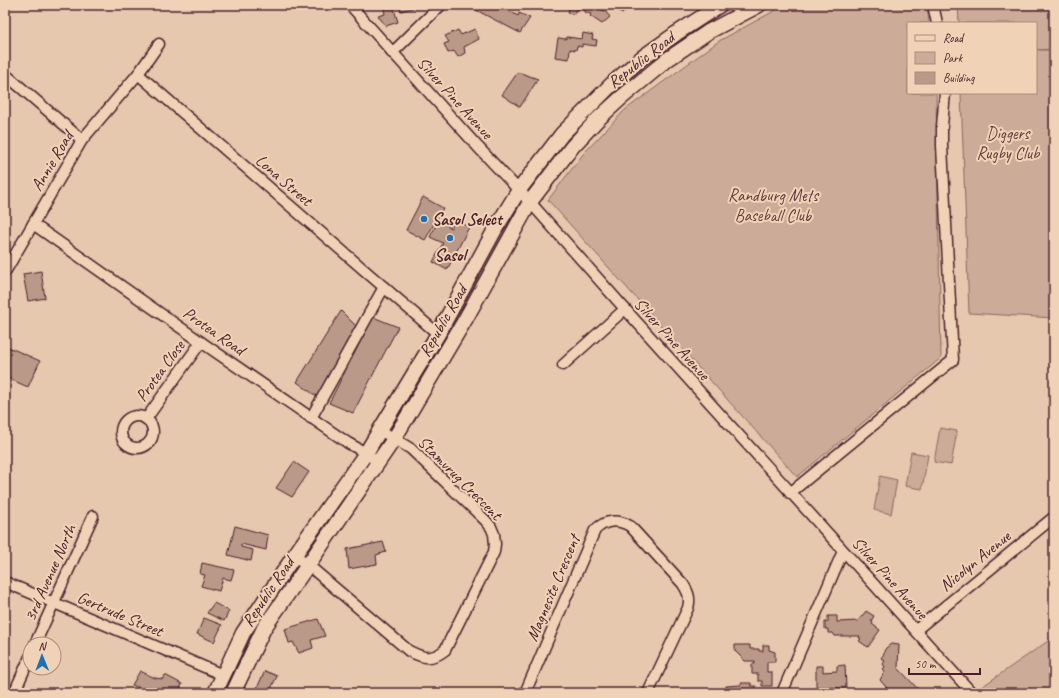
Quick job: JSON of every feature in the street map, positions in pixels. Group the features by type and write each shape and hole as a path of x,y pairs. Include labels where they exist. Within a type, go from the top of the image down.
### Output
{"main road":[{"name":"Republic Road","path":"215,693 243,633 294,556 366,453 438,334 519,190 562,134 613,83 643,57 677,32 720,5"},
{"name":"Republic Road","path":"233,693 264,628 394,439 465,320 530,202 572,148 597,120 639,82 708,32 759,5"}],"street":[{"name":"Silver Pine Avenue","path":"350,5 392,53 530,202 625,310 972,693"},
{"path":"392,53 441,5"},
{"path":"933,5 937,22"},
{"path":"138,74 159,44"},
{"path":"5,74 82,140"},
{"name":"Annie Road","path":"5,272 82,140 138,74"},
{"name":"Lona Street","path":"138,74 438,334"},
{"path":"790,493 953,360 942,146 945,94"},
{"name":"Protea Road","path":"33,224 311,418 378,462"},
{"path":"311,418 384,287"},
{"path":"563,365 625,310"},
{"name":"Protea Close","path":"146,419 201,342"},
{"name":"Stamvrug Crescent","path":"294,556 308,565 409,651 427,658 433,657 445,650 491,560 495,544 494,534 485,520 405,444 380,430"},
{"name":"3rd Avenue North","path":"39,636 93,516"},
{"name":"Nicolyn Avenue","path":"916,630 1054,517"},
{"name":"Magnesite Crescent","path":"525,693 595,530 599,526 610,522 620,522 630,526 683,584 690,598 688,608 648,693"},
{"path":"782,693 843,551"},
{"name":"Gertrude Street","path":"5,582 223,675"},
{"path":"14,693 22,675"}],"green space":[{"name":"Randburg Mets Baseball Club","path":"785,5 927,5 929,22 907,22 907,94 936,94 941,358 797,477 548,200 584,153 625,110 719,41"},
{"path":"958,5 1054,5 1054,49 1037,50 1037,22 959,22"},
{"name":"Diggers Rugby Club","path":"1037,50 1054,50 1054,318 969,313 961,94 1037,94"},
{"path":"940,428 957,431 951,465 934,462"},
{"path":"911,452 928,455 922,489 905,486"},
{"path":"880,476 897,480 891,514 874,510"},
{"path":"1054,637 1054,693 985,693 980,688"}],"building":[{"path":"383,5 396,5 393,6 398,22 386,26 378,16 385,14"},
{"path":"399,5 415,5 416,7 401,11"},
{"path":"477,5 504,5 503,7 518,16 519,13 530,18 520,33 474,9"},
{"path":"568,5 595,5 595,7 605,11 610,17 602,24 590,16 591,14 585,12 585,10 576,9 574,14 568,13"},
{"path":"612,5 632,5 622,14"},
{"path":"475,29 479,39 464,47 465,53 458,57 454,51 448,53 444,44 449,42 445,36 458,30 461,35"},
{"path":"583,33 593,35 592,39 597,40 596,46 582,44 582,47 577,46 576,50 570,49 569,59 555,57 558,38 566,39 567,37 582,39"},
{"path":"518,72 538,79 520,107 502,95"},
{"name":"Sasol Select","path":"423,197 443,208 425,240 406,230"},
{"path":"455,220 469,227 447,270 433,262 443,243 430,237 438,221 451,228"},
{"path":"41,271 45,298 28,301 23,274"},
{"path":"341,311 358,328 320,399 297,382"},
{"path":"373,317 398,327 353,413 329,403"},
{"path":"6,346 40,361 28,387 5,377"},
{"path":"294,462 309,472 292,497 276,488"},
{"path":"235,526 268,535 266,550 241,544 241,547 253,550 251,561 228,555"},
{"path":"383,542 386,552 376,555 377,564 349,569 347,549"},
{"path":"202,563 234,570 231,580 223,578 219,591 201,586 205,575 200,574"},
{"path":"214,603 229,611 224,621 207,613"},
{"path":"866,611 874,616 871,621 873,622 872,624 880,630 868,647 859,641 861,639 859,638 860,636 835,636 833,633 828,633 828,629 825,629 825,622 828,622 828,616 837,616 837,622 858,621"},
{"path":"204,618 222,625 214,642 197,634"},
{"path":"318,619 325,636 311,640 313,648 299,653 293,642 289,643 285,629"},
{"path":"891,644 899,645 898,668 918,689 917,690 919,693 891,693 880,680 885,671 883,669 885,667 883,664 885,661 881,658 886,648"},
{"path":"735,645 750,645 750,649 759,649 759,651 763,651 763,645 769,645 769,650 775,652 775,662 767,662 767,672 772,672 772,686 762,686 762,681 758,681 758,674 752,674 752,664 755,664 755,661 745,661 735,651"},
{"path":"845,665 846,688 816,687 816,666 823,666 823,672 837,671 837,666"},
{"path":"140,671 155,678 163,679 165,675 182,684 178,693 153,693 132,685"},
{"path":"265,671 277,676 269,693 262,693 256,690"},
{"path":"741,683 751,683 751,686 756,686 756,693 721,693 721,691 726,691 726,686 741,685"}],"place":[{"name":"Sasol Select","path":"424,219"},
{"name":"Sasol","path":"450,238"}]}
